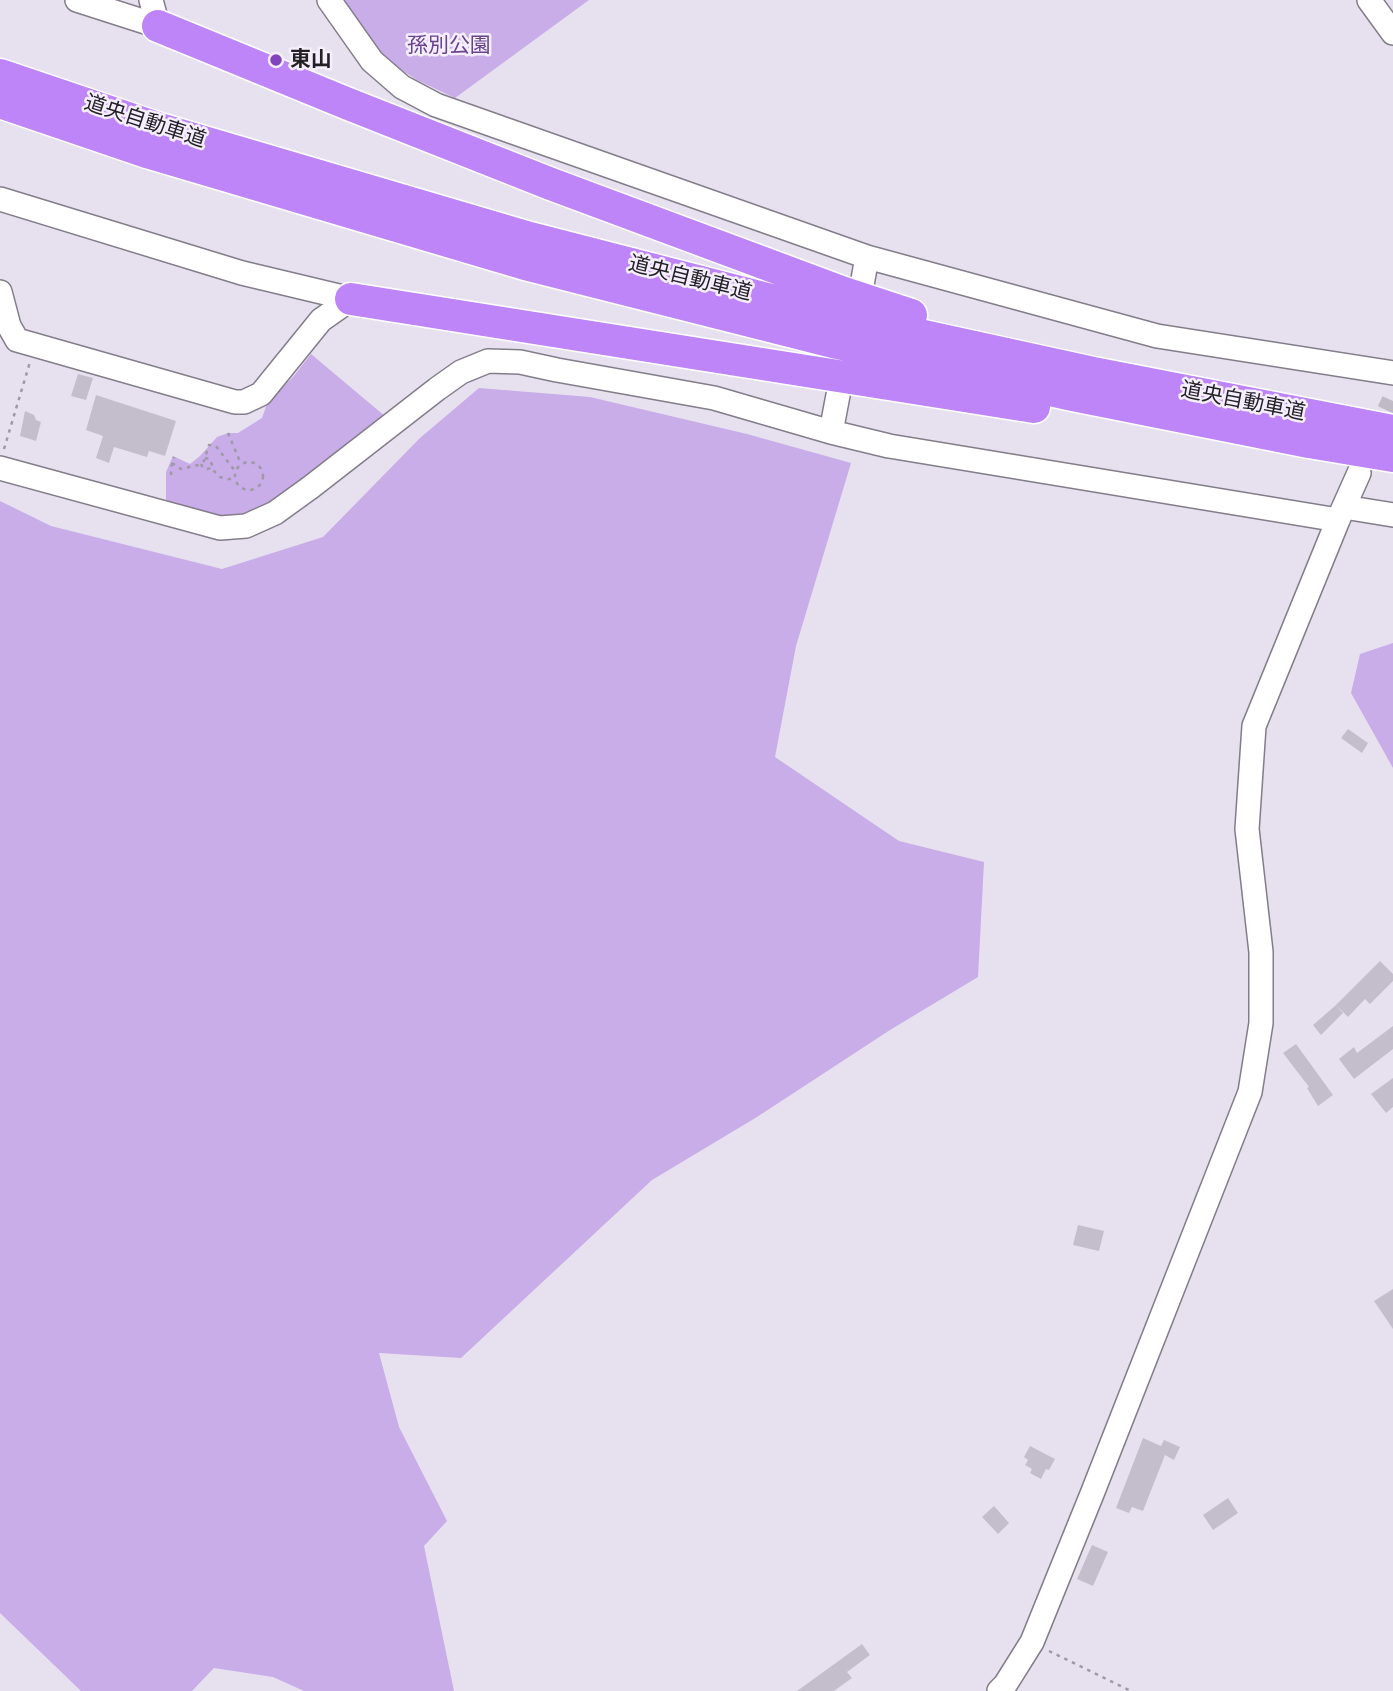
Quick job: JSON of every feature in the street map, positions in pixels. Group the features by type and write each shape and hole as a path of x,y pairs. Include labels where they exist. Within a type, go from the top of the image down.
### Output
{"highway":[{"path":"154,13 538,179 844,293 1093,373"},
{"name":"道央自動車道","path":"0,75 160,129 530,238 841,318 1093,373 1393,431"},
{"name":"道央自動車道","path":"0,102 150,152 525,264 837,343 1073,395 1393,456"},
{"path":"351,299 1107,418 1309,442"}],"street":[{"path":"77,0 154,13"},
{"path":"329,0 372,61 401,87 436,105 867,257 1157,336 1393,373"},
{"path":"1369,0 1393,33"},
{"path":"0,199 242,272 351,299"},
{"path":"862,285 867,257"},
{"path":"0,292 9,326 17,340 235,402 244,402 261,394 321,320 351,299"},
{"path":"2,458 220,528 246,526 275,513 312,487 461,372 488,361 520,362 715,398 889,446 1341,514 1393,515"},
{"path":"831,432 839,390"},
{"path":"999,1691 1031,1642 1250,1092 1261,1023 1261,952 1247,829 1254,726 1359,473"}],"path":[{"path":"2,458 35,345"},
{"path":"228,433 241,464"},
{"path":"172,463 181,469 189,468 201,463 209,445 216,446 235,471 237,485 245,490 254,489 261,483 262,474 258,466 250,462 241,464 235,471"},
{"path":"171,475 174,457"},
{"path":"205,458 210,459 212,468 220,477 235,479"},
{"path":"201,463 203,468 212,468"},
{"path":"1031,1642 1130,1691"}],"green space":[{"name":"孫別公園","path":"342,0 589,0 455,98 417,80 379,55"},
{"path":"311,354 386,417 254,515 223,519 166,503 166,472 173,456 190,464 217,437 238,433 262,418 268,401 293,377"},
{"path":"479,388 590,397 747,434 851,463 796,646 775,757 899,841 984,862 978,977 652,1180 461,1358 379,1353 399,1427 447,1521 424,1546 454,1691 304,1691 273,1677 214,1668 192,1691 81,1691 0,1613 0,501 51,526 222,569 323,537 420,438"},
{"path":"1393,643 1393,768 1351,693 1360,654"}],"building":[{"path":"78,374 93,378 86,400 71,396"},
{"path":"96,395 176,421 165,456 149,451 147,457 114,447 109,463 96,458 103,436 86,430"},
{"path":"25,411 41,422 36,441 20,436"},
{"path":"1348,729 1368,743 1362,753 1341,738"},
{"path":"1380,961 1393,974 1393,981 1370,1004 1365,999 1348,1017 1336,1005"},
{"path":"1336,1005 1343,1013 1321,1035 1313,1025"},
{"path":"1393,1026 1393,1049 1354,1079 1339,1059 1354,1047 1357,1053"},
{"path":"1296,1044 1333,1095 1318,1106 1307,1088 1309,1087 1283,1053"},
{"path":"1393,1078 1393,1107 1386,1113 1371,1094"},
{"path":"1078,1225 1104,1231 1099,1251 1073,1245"},
{"path":"1393,1289 1393,1329 1374,1301"},
{"path":"1143,1438 1161,1446 1164,1440 1180,1447 1174,1460 1165,1455 1143,1511 1132,1507 1129,1513 1116,1508"},
{"path":"1030,1446 1055,1459 1041,1479 1030,1473 1032,1469 1025,1465 1028,1460 1024,1457"},
{"path":"1228,1498 1238,1513 1213,1530 1203,1515"},
{"path":"994,1506 1009,1523 998,1534 982,1517"},
{"path":"1092,1545 1108,1552 1093,1586 1077,1579"},
{"path":"862,1644 870,1655 847,1672 852,1678 834,1691 797,1691"}],"tunnel":[{"path":"1374,442 1393,401"}],"place":[{"name":"東山","path":"276,60"}]}
